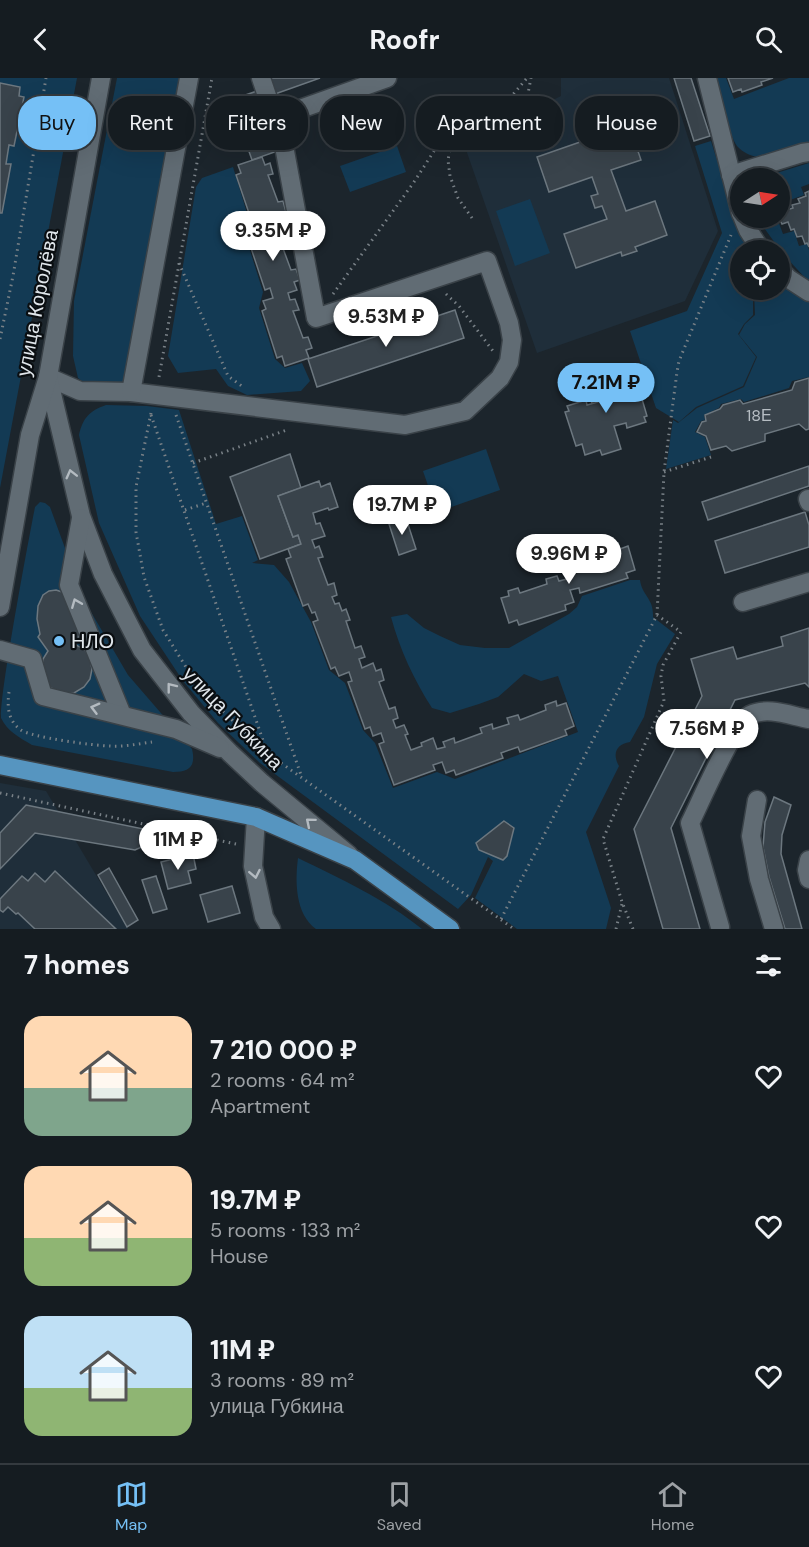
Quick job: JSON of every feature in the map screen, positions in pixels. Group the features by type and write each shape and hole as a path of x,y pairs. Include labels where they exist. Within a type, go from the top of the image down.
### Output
{"main road":[{"name":"улица Губкина","path":"0,765 256,817 355,860 450,929"}],"street":[{"name":"улица Королёва","path":"0,607 30,435 48,377 101,78"},
{"path":"131,392 189,78"},
{"path":"261,78 267,96"},
{"path":"308,106 387,78"},
{"path":"707,78 730,171"},
{"path":"48,377 80,391 131,392 405,426 465,411 500,378 509,362 512,340 509,323 487,261 316,318 285,150"},
{"path":"754,168 809,152"},
{"path":"790,280 809,292"},
{"name":"улица Губкина","path":"48,377 81,516 103,574 142,650 191,713 230,753 262,783 355,860"},
{"path":"81,516 69,585 122,715"},
{"path":"743,603 809,582"},
{"path":"0,650 32,658 43,696 176,729 230,753"},
{"path":"720,927 690,823 736,729 748,715 766,711 809,719"},
{"path":"758,800 751,836 759,879 774,929"},
{"path":"256,817 253,866 264,917 271,929"},
{"path":"809,860 807,870 809,879"}],"path":[{"path":"0,339 13,276 46,78"},
{"path":"159,377 212,78"},
{"path":"526,96 529,78"},
{"path":"512,96 529,78"},
{"path":"316,318 435,150"},
{"path":"450,150 448,160 450,176 458,198 472,218"},
{"path":"501,919 657,615 664,472 679,361 736,228"},
{"path":"179,263 228,376 251,393"},
{"path":"445,292 459,306 494,352"},
{"path":"588,390 593,404"},
{"path":"151,413 159,414"},
{"path":"151,413 267,753"},
{"path":"151,413 136,487 136,532 144,577 163,630 194,680 211,700 267,753 514,929"},
{"path":"168,414 176,415 301,776"},
{"path":"193,464 287,430"},
{"path":"664,472 711,457"},
{"path":"184,510 206,503"},
{"path":"633,929 622,902 603,839 664,701 661,676 663,665 681,632 657,615"},
{"path":"9,692 7,704 9,715 14,723 27,733 110,746 162,741 176,729"},
{"path":"0,793 240,844"},
{"path":"616,929 622,902"}],"shaded area":[{"path":"0,78 77,78 74,96 18,96 18,150 63,150 0,488"},
{"path":"117,78 186,78 183,96 114,96"},
{"path":"561,78 669,78 675,96 575,96 575,150 678,150 678,106 718,231 685,301 537,353 466,150 563,150 563,96 561,96"},
{"path":"715,78 726,78 734,99 789,78 809,78 809,145 763,157 752,156 742,151 730,132"},
{"path":"108,125 108,150 172,150 128,387 87,385 78,378 73,356 74,301"},
{"path":"711,141 730,202 730,228 738,228 745,240 730,240 730,300 753,300 753,315 738,334 756,357 743,386 696,407 679,422 656,408 630,331 687,311 722,233 695,146"},
{"path":"386,150 398,150 406,172 350,192 340,166"},
{"path":"809,163 809,184 801,187 804,195 790,200 790,169"},
{"path":"233,167 250,223 247,241 263,292 259,308 275,359 285,368 302,363 310,381 301,391 247,395 228,386 216,369 178,373 168,356 196,187 202,178"},
{"path":"530,199 550,253 515,266 496,211"},
{"path":"764,228 781,228 783,234 794,231 799,246 807,244 809,282 790,262 790,240 773,240"},
{"path":"790,287 809,301 809,377 792,381 789,388 744,402 741,399 721,404 719,408 704,415 705,420 701,421 695,432 705,437 711,455 666,469 673,420 678,423 697,408 744,387 757,357 739,335 745,324 755,315 754,300 790,300"},
{"path":"106,405 147,406 179,410 216,524 242,516 258,560 252,563 274,565 289,582 311,622 329,670 345,683 363,730 375,743 393,788 437,772 455,779 578,732 558,676 541,681 524,674 498,697 450,713 432,708 408,664 391,617 407,614 424,628 460,645 509,648 569,614 577,607 582,596 630,580 640,580 652,605 653,617 675,634 657,664 644,717 630,742 621,745 617,750 616,757 619,766 586,832 611,908 606,929 517,929 475,898 493,861 488,857 471,895 458,909 260,763 218,723 183,681 140,616 99,523 79,435 88,416"},
{"path":"486,449 500,490 437,512 423,471"},
{"path":"40,502 50,507 84,600 128,675 192,749 193,760 188,769 173,772 32,745 18,737 1,718 21,583 35,507"},
{"path":"0,783 46,791 128,929 0,929"},
{"path":"298,858 378,899 422,929 316,929 309,923 300,906 297,887"}],"building":[{"path":"269,78 320,78 275,94"},
{"path":"674,78 691,78 710,136 694,141"},
{"path":"728,78 773,78 761,82 762,85 742,92 741,89 733,92"},
{"path":"0,83 20,87 18,126 14,146 9,145 6,164 11,164 2,213 0,213"},
{"path":"263,89 265,96 243,96"},
{"path":"575,144 575,150 638,150 641,160 611,170 626,211 655,201 667,235 635,247 637,251 622,256 621,252 576,268 564,234 607,219 602,206 595,208 591,196 598,194 592,177 549,192 537,157 563,150 563,148"},
{"path":"248,150 280,150 252,160"},
{"path":"262,157 265,165 270,163 273,174 268,175 278,202 283,201 286,212 281,214 284,222 276,224 278,232 283,231 287,241 281,243 291,270 296,269 300,280 294,282 297,290 288,293 290,300 295,299 299,310 293,311 303,338 308,337 312,348 306,350 309,358 285,366 282,356 277,358 262,311 266,309 263,301 273,298 270,288 265,290 249,242 254,241 251,233 260,230 257,220 252,222 236,175 241,173 238,165"},
{"path":"809,191 809,247 802,236 797,237 794,229 791,230 790,227 790,209 793,208 792,205 800,203 798,199 806,196 805,193"},
{"path":"455,310 464,338 317,387 308,359"},
{"path":"610,373 612,378 628,373 631,384 637,382 647,416 644,417 646,422 627,428 626,423 614,426 621,449 602,455 600,450 585,455 582,444 576,446 565,412 569,411 567,406 586,400 587,405 598,402 591,379"},
{"path":"809,378 809,429 806,430 799,424 765,434 765,441 732,451 726,446 711,450 706,436 697,432 702,422 706,421 705,415 720,409 723,405 740,400 743,404 792,390 795,382"},
{"path":"290,454 301,488 278,496 293,537 298,535 301,544 260,559 230,477"},
{"path":"809,466 809,486 708,520 702,502"},
{"path":"319,481 321,487 330,483 338,507 313,513 316,524 320,523 325,536 312,540 315,548 319,546 323,557 318,558 328,585 334,583 337,595 332,597 335,604 339,603 342,611 346,609 350,620 346,621 355,648 361,646 365,657 359,659 362,668 373,663 376,671 381,669 384,680 379,682 389,709 395,707 398,718 393,720 396,728 404,725 411,750 433,738 437,749 445,747 443,742 454,738 455,743 482,733 480,728 492,724 493,729 509,724 507,718 518,715 520,720 546,710 545,705 556,701 557,706 566,703 574,726 565,730 567,735 520,752 518,747 501,753 503,758 456,775 454,770 446,773 442,762 433,765 435,770 394,785 379,744 384,742 381,733 373,736 370,727 365,729 348,682 352,681 349,672 339,676 335,667 331,669 313,622 318,620 315,612 312,613 308,604 303,606 286,559 291,557 288,549 301,544 298,535 293,537 278,496"},
{"path":"805,512 809,525 809,547 725,573 715,541"},
{"path":"406,518 416,549 399,555 389,524"},
{"path":"618,543 620,549 628,546 635,570 626,573 628,578 580,593 579,588 570,590 574,602 565,605 566,610 519,625 517,620 509,623 501,598 509,596 508,591 518,588 520,593 547,584 546,579 557,576 559,581 567,579 563,566 570,564 569,559 580,556 581,561 609,552 607,547"},
{"name":"НЛО","path":"56,590 69,598 81,629 76,645 85,650 90,658 92,669 90,679 84,687 74,693 66,694 48,686 42,668 43,659 48,651 38,637 40,634 37,619 38,606 43,595"},
{"path":"809,628 809,687 805,683 735,700 671,828 700,929 663,929 634,829 702,696 691,659 733,647 737,659 783,646 781,637"},
{"path":"774,797 791,805 782,835 781,854 802,929 785,929 769,877 763,847 765,822"},
{"path":"26,805 168,834 165,849 146,845 135,850 35,833 0,869 0,833"},
{"path":"504,821 514,828 507,856 503,860 479,850 476,843"},
{"path":"193,854 196,869 188,871 191,883 168,889 161,862"},
{"path":"109,868 138,920 127,927 98,875"},
{"path":"55,871 116,929 35,929 8,907 3,912 0,910 0,899 22,876 28,881 35,873 45,882"},
{"path":"156,876 167,909 153,913 142,880"},
{"path":"232,886 240,913 208,922 200,895"}],"place":[{"name":"НЛО","path":"59,641"}]}
